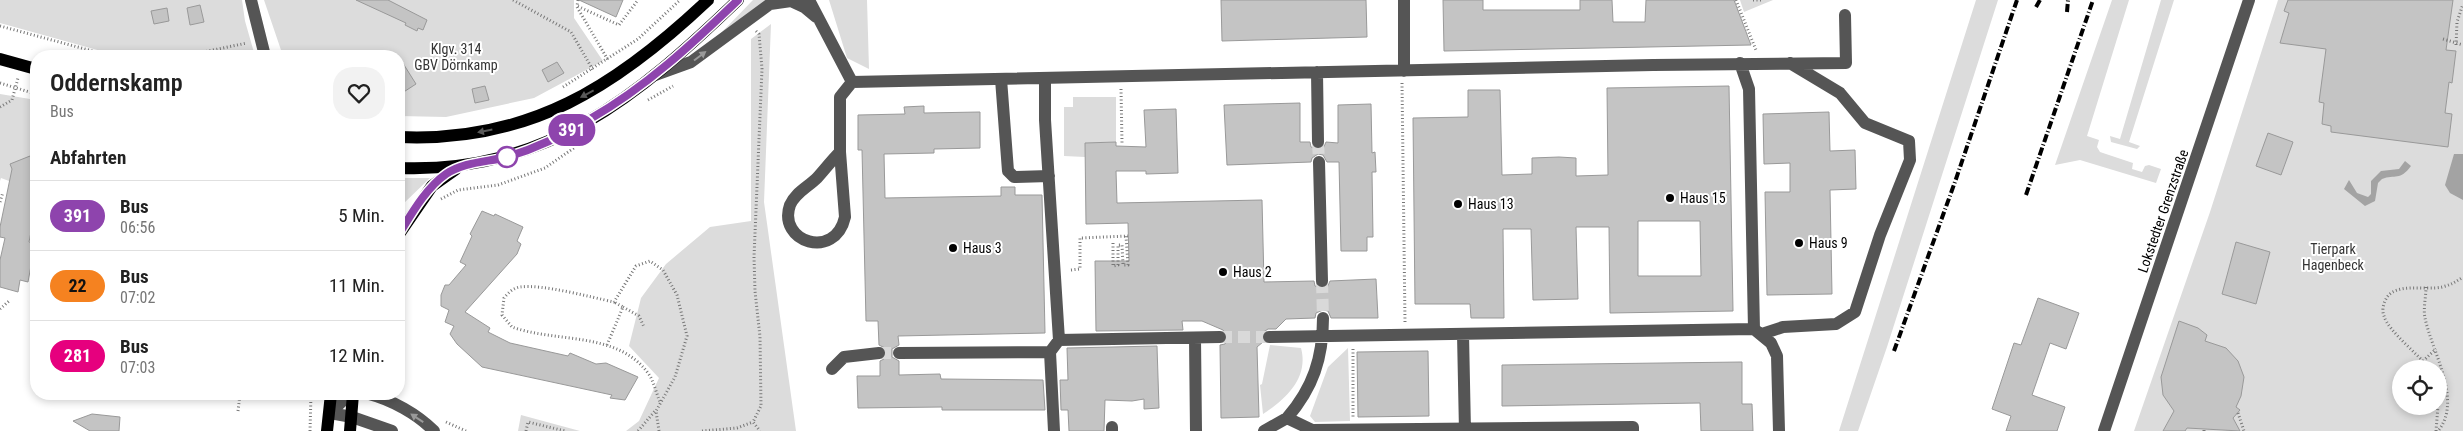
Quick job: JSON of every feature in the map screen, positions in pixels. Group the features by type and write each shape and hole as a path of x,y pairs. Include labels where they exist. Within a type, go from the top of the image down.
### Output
{"main road":[{"path":"405,137 454,136 503,127 551,111 602,86 617,76 669,37 708,0"},
{"path":"405,168 459,167 507,157 553,140 600,114 655,75 683,53 738,0"},
{"path":"0,59 30,67"},
{"path":"405,225 432,186 459,167"},
{"path":"327,431 331,400"},
{"path":"350,431 352,400"}],"street":[{"path":"251,0 263,50"},
{"path":"809,0 852,82"},
{"path":"1404,0 1404,71"},
{"name":"Lokstedter Grenzstraße","path":"2104,431 2249,0"},
{"path":"655,75 691,62 770,4 791,1 804,7 819,20"},
{"path":"852,82 1740,63 1846,63 1845,15"},
{"path":"1740,63 1749,89 1758,332 1771,343 1777,356 1779,431"},
{"path":"1268,337 1758,332 1783,327 1836,324 1855,312 1880,235 1910,160 1909,141 1865,124 1840,93 1790,63"},
{"path":"1317,72 1318,142"},
{"path":"1045,78 1045,120 1059,340 1050,352 1054,431"},
{"path":"1001,79 1008,171 1014,176 1049,176"},
{"path":"840,152 816,179 794,199 790,206 789,214 792,227 806,241 826,242 839,233 844,225 840,152 840,97 852,82"},
{"path":"1319,162 1322,281"},
{"path":"1264,431 1287,418 1303,400 1314,379 1323,336 1323,318"},
{"path":"1463,334 1465,430"},
{"path":"1195,338 1196,431"},
{"path":"1059,340 1220,338"},
{"path":"899,353 1050,352"},
{"path":"832,369 844,358 879,354"},
{"path":"330,413 345,400"},
{"path":"384,400 399,406 434,431"},
{"path":"330,413 352,417 392,431"},
{"path":"1287,418 1312,430 1633,427 1633,431"}],"path":[{"path":"512,0 571,32 602,86"},
{"path":"578,0 577,6 617,76"},
{"path":"577,6 619,25 638,0"},
{"path":"560,89 593,70 638,39 680,0"},
{"path":"1736,0 1756,50 1765,50"},
{"path":"1753,0 1761,0"},
{"path":"2456,44 2457,22 2463,4"},
{"path":"702,431 737,428 753,422 762,406 760,336 754,291 754,257 762,69 759,34 748,20"},
{"path":"0,26 89,50"},
{"path":"2443,39 2463,45"},
{"path":"214,50 260,41"},
{"path":"0,107 12,100 22,65"},
{"path":"1404,71 1401,88 1406,335"},
{"path":"1121,76 1122,143"},
{"path":"0,83 30,92"},
{"path":"0,202 2,192"},
{"path":"1071,270 1080,269 1080,238 1127,236 1128,265 1123,265 1122,245 1118,245 1118,265 1113,266 1113,243"},
{"path":"614,302 636,266 650,260 663,270 677,295 687,336 674,377 656,411 638,431"},
{"path":"2422,360 2392,329 2384,316 2384,305 2387,296 2395,290 2426,287 2440,288 2454,283 2463,277"},
{"path":"644,327 638,316 614,302 569,292 519,287 507,294 502,303 502,314 512,327 607,345 629,355 649,374 660,402"},
{"path":"2426,287 2425,317 2449,384 2450,400 2446,424 2437,431"},
{"path":"0,309 9,301"},
{"path":"607,345 623,307"},
{"path":"1353,335 1353,430"},
{"path":"2424,360 2436,349"},
{"path":"238,411 239,400"},
{"path":"310,431 311,400"},
{"path":"656,411 658,431"},
{"path":"2238,413 2244,431"},
{"path":"2437,431 2438,415"},
{"path":"526,431 528,422 565,431"},
{"path":"753,422 760,431"}],"green space":[{"path":"0,0 242,0 245,21 253,50 97,50 0,23"},
{"name":"Klgv. 314 GBV Dörnkamp","path":"264,0 574,0 574,18 603,61 534,98 446,117 405,116 405,50 281,50"},
{"path":"753,0 768,0 721,33"},
{"path":"829,0 867,0 869,69 847,58"},
{"path":"1740,0 1773,0 1744,12"},
{"path":"1976,0 1998,0 1887,347 1858,431 1839,431"},
{"path":"2112,0 2129,0 2087,136 2099,140 2097,147 2100,152 2133,163 2132,169 2142,172 2145,166 2149,165 2161,169 2156,183 2080,160 2055,165"},
{"path":"2161,0 2174,0 2129,142 2140,146 2137,149 2111,142 2110,136 2120,139"},
{"name":"Tierpark Hagenbeck","path":"2278,0 2463,0 2463,431 2134,431 2210,212"},
{"path":"771,24 764,202 796,431 626,431 639,421 659,378 629,346 641,298 666,264 710,227 751,221 751,39"},
{"path":"0,94 30,99 30,189 1,178 0,181"},
{"path":"1073,97 1116,97 1116,142 1085,143 1085,157 1064,156 1064,107 1073,107"},
{"path":"405,178 430,178 405,202"},
{"path":"1270,345 1301,348 1302,369 1294,387 1280,402 1263,414 1260,385 1262,384"},
{"path":"1348,348 1350,421 1315,422 1310,416 1328,367"},
{"path":"521,415 580,431 518,431"}],"shaded area":[{"path":"2454,154 2463,154 2463,200 2450,193 2445,185"},
{"path":"2405,161 2411,166 2407,171 2404,174 2382,179 2378,183 2375,201 2365,206 2344,189 2349,180 2357,193 2368,197 2371,194 2371,181 2381,171 2399,169"}],"building":[{"path":"356,0 388,0 427,20 423,30 418,28 417,31 405,25 406,23"},
{"path":"579,0 623,0 616,17"},
{"path":"1221,0 1366,0 1367,37 1222,41"},
{"path":"1443,0 1483,0 1483,10 1580,10 1580,0 1612,0 1613,22 1645,22 1646,0 1734,0 1751,45 1444,51"},
{"path":"2288,0 2453,0 2446,50 2456,51 2452,83 2449,82 2445,113 2452,114 2448,147 2331,132 2331,126 2322,124 2324,103 2319,102 2326,49 2280,43 2289,13 2284,11"},
{"path":"200,5 204,22 190,25 187,8"},
{"path":"167,8 169,21 154,24 151,11"},
{"path":"557,62 564,73 548,82 542,70"},
{"path":"405,67 416,84 405,91"},
{"path":"485,86 489,100 475,103 472,89"},
{"path":"1729,86 1733,311 1610,313 1609,227 1576,227 1578,299 1533,300 1531,229 1503,229 1504,318 1471,318 1470,304 1415,304 1413,118 1468,117 1468,90 1500,90 1502,175 1532,174 1532,158 1559,157 1576,158 1576,176 1608,175 1607,88","holes":["1638,221 1700,221 1701,276 1638,276"]},
{"path":"1300,103 1300,142 1310,142 1311,147 1318,150 1323,149 1326,142 1338,143 1338,105 1371,104 1372,153 1375,152 1376,172 1372,172 1373,237 1367,237 1367,251 1341,251 1339,162 1327,162 1323,155 1318,154 1312,158 1311,162 1227,165 1224,105"},
{"name":"Haus 3","path":"924,106 924,113 980,112 980,148 934,149 934,153 884,154 885,198 1001,196 1001,187 1015,187 1015,195 1042,195 1045,333 898,336 899,345 892,349 892,357 899,361 899,375 940,374 941,379 1043,380 1045,410 942,410 942,407 858,408 857,376 880,376 880,361 884,359 887,353 885,348 879,345 878,321 866,321 862,150 858,150 858,115 905,114 904,107"},
{"path":"1176,109 1178,173 1146,174 1146,171 1116,171 1117,203 1262,200 1264,282 1314,281 1315,286 1322,289 1327,288 1330,281 1376,279 1378,318 1331,318 1328,311 1323,310 1316,313 1315,318 1286,319 1276,329 1268,329 1262,333 1263,342 1257,347 1259,417 1221,418 1220,345 1225,344 1228,337 1223,330 1202,321 1182,321 1183,330 1096,331 1095,261 1129,261 1128,223 1086,224 1085,143 1116,142 1116,146 1146,147 1144,110"},
{"name":"Haus 9","path":"1829,112 1830,151 1855,150 1856,189 1830,190 1832,294 1767,295 1765,192 1790,192 1790,163 1764,164 1763,114"},
{"path":"2268,133 2293,142 2281,175 2256,166"},
{"path":"30,156 30,271 28,282 20,280 18,292 0,287 0,260 5,238 0,237 0,227 12,169 10,164"},
{"path":"482,211 494,216 495,214 523,227 517,241 521,244 517,254 465,312 490,328 488,332 510,343 568,356 570,353 596,364 606,363 638,377 625,400 610,398 612,395 482,367 457,344 450,334 454,326 445,322 449,310 441,306 441,295 445,285 449,285 466,265 460,262 472,236 470,234"},
{"path":"2236,242 2270,252 2256,304 2222,294"},
{"path":"2038,298 2079,313 2066,349 2050,343 2032,395 2065,407 2057,431 2006,431 2011,416 1992,409 2014,343 2021,345"},
{"path":"2179,321 2198,328 2207,335 2205,341 2226,348 2238,361 2244,377 2241,396 2236,407 2240,410 2233,418 2240,431 2187,428 2185,431 2163,431 2174,411 2163,395 2161,377"},
{"path":"1157,346 1159,408 1144,409 1144,399 1132,401 1105,400 1104,431 1069,431 1068,410 1061,410 1060,380 1068,380 1067,348"},
{"path":"1428,351 1429,416 1358,417 1357,352"},
{"path":"1742,362 1742,404 1752,404 1753,431 1701,431 1700,403 1502,406 1502,365"},
{"path":"92,414 120,417 119,431 90,431 73,421"}],"tunnel":[{"path":"1318,142 1319,162"},
{"path":"1322,281 1323,318"},
{"path":"1220,337 1269,337"},
{"path":"879,353 899,353"}],"railway":[{"path":"1894,351 1956,179 2017,0"},
{"path":"2036,7 2040,0"},
{"path":"2067,12 2068,0"},
{"path":"2026,195 2093,0"}],"bus line":[{"name":"391","path":"405,225 439,179 459,167 507,157 529,150 553,140 592,118 630,94 683,53 738,0"}],"place":[{"name":"Haus 15","path":"1670,198"},
{"name":"Haus 13","path":"1458,204"},
{"name":"Haus 9","path":"1799,243"},
{"name":"Haus 3","path":"953,248"},
{"name":"Haus 2","path":"1223,272"}]}
